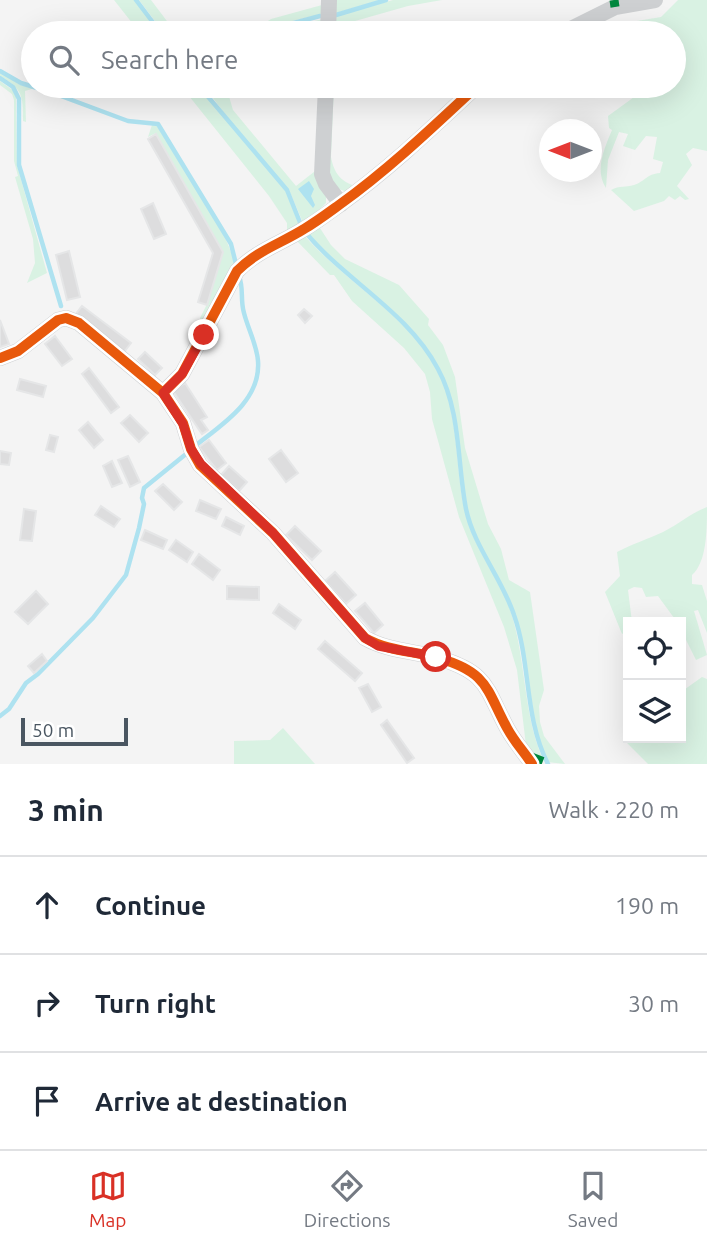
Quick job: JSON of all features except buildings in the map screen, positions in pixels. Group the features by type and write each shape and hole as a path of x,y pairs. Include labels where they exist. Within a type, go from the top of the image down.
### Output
{"street":[{"path":"329,21 330,0"},
{"path":"588,21 615,8 655,0"},
{"path":"325,98 322,174 341,204"},
{"path":"163,393 182,374 237,271 260,251 303,230 341,204 403,154 464,98"},
{"path":"0,358 18,351 58,320 66,318 79,323 163,393 183,424 191,449 201,464 273,533 365,638 378,646 452,663 475,674 489,689 508,730 532,764"}],"green space":[{"path":"114,0 134,0 150,21 131,21"},
{"path":"139,0 151,0 167,21 155,21"},
{"path":"333,0 380,0 336,13"},
{"path":"393,0 442,0 408,6 355,21 332,21 332,17"},
{"path":"678,0 707,0 707,151 693,148 686,154 692,165 677,186 689,199 685,200 680,196 675,200 669,196 664,201 634,211 611,190 634,185 660,173 663,162 653,159 657,137 646,136 635,150 623,146 628,134 619,132 608,160 606,188 602,178 602,161 612,130 609,128 608,116 633,98 686,98 686,21 637,21 661,17"},
{"path":"322,5 322,14 292,21 268,21"},
{"path":"0,72 21,85 21,98 13,85 0,76"},
{"path":"0,81 14,91 16,96 17,165 47,273 27,283 35,263 33,239 15,177 18,176 14,161 14,100 12,94 0,85"},
{"path":"21,98 25,98 26,122 23,121"},
{"path":"191,98 208,98 286,191 300,228 287,235 287,223 269,196"},
{"path":"213,98 230,98 233,110 296,186 319,168 326,203 304,225 289,190 239,133"},
{"path":"329,98 333,98 332,163 343,180 359,187 347,192 339,189 329,177"},
{"path":"152,125 157,126 203,197 232,254 235,269 201,325 200,318 208,302 223,252 156,133 148,137"},
{"path":"318,225 331,245 345,259 399,285 429,319 428,325 443,345 455,377 465,448 488,524 501,549 509,580 530,592 544,690 539,706 540,722 544,736 565,764 547,762 536,726 516,616 471,523 453,410 441,372 431,354 406,324 316,244 307,232"},
{"path":"304,235 410,333 438,371 450,404 465,512 475,540 503,592 513,619 532,726 543,759 527,754 517,670 504,627 459,517 432,419 430,392 425,374 404,348 352,301 334,275 330,275 295,239"},
{"path":"707,507 705,545 701,562 692,575 692,584 702,585 707,601 707,633 698,610 694,611 707,655 696,660 686,640 686,617 673,617 658,596 646,597 642,588 634,587 628,590 631,617 623,617 622,634 605,592 620,576 617,552 663,532"},
{"path":"702,677 707,679 707,764 648,764 627,743 686,743 686,688"},
{"path":"283,728 315,764 234,764 234,741 270,740"}],"water":[{"path":"309,181 314,189 311,196 315,205 313,208 298,189"}],"waterway":[{"path":"136,0 152,21"},
{"path":"336,15 386,0"},
{"path":"301,21 320,16"},
{"path":"0,71 21,83"},
{"path":"0,78 13,87 19,99 19,165 61,306"},
{"path":"66,98 128,121 158,124 231,244 236,264"},
{"path":"209,98 287,190 301,225"},
{"path":"306,233 410,330 438,369 455,420 466,509 475,536 514,615 535,728 548,764"},
{"path":"196,445 238,410 253,388 257,375 257,355 243,308 239,276"},
{"path":"0,716 9,709 26,683 93,618 126,575 144,504 144,488 186,454"}],"marked path":[{"path":"614,0 615,7"},
{"path":"526,755 549,764"}],"cycle path":[{"path":"163,393 182,374 237,271 357,191 464,98"},
{"path":"0,358 18,351 58,320 66,318 79,323 163,393 183,423 191,449 200,465 273,533 365,638 467,669 489,692 510,733 532,764"}],"route":[{"path":"204,335 182,374 163,393 183,424 191,449 201,464 273,533 365,638 378,646 436,657"}]}
